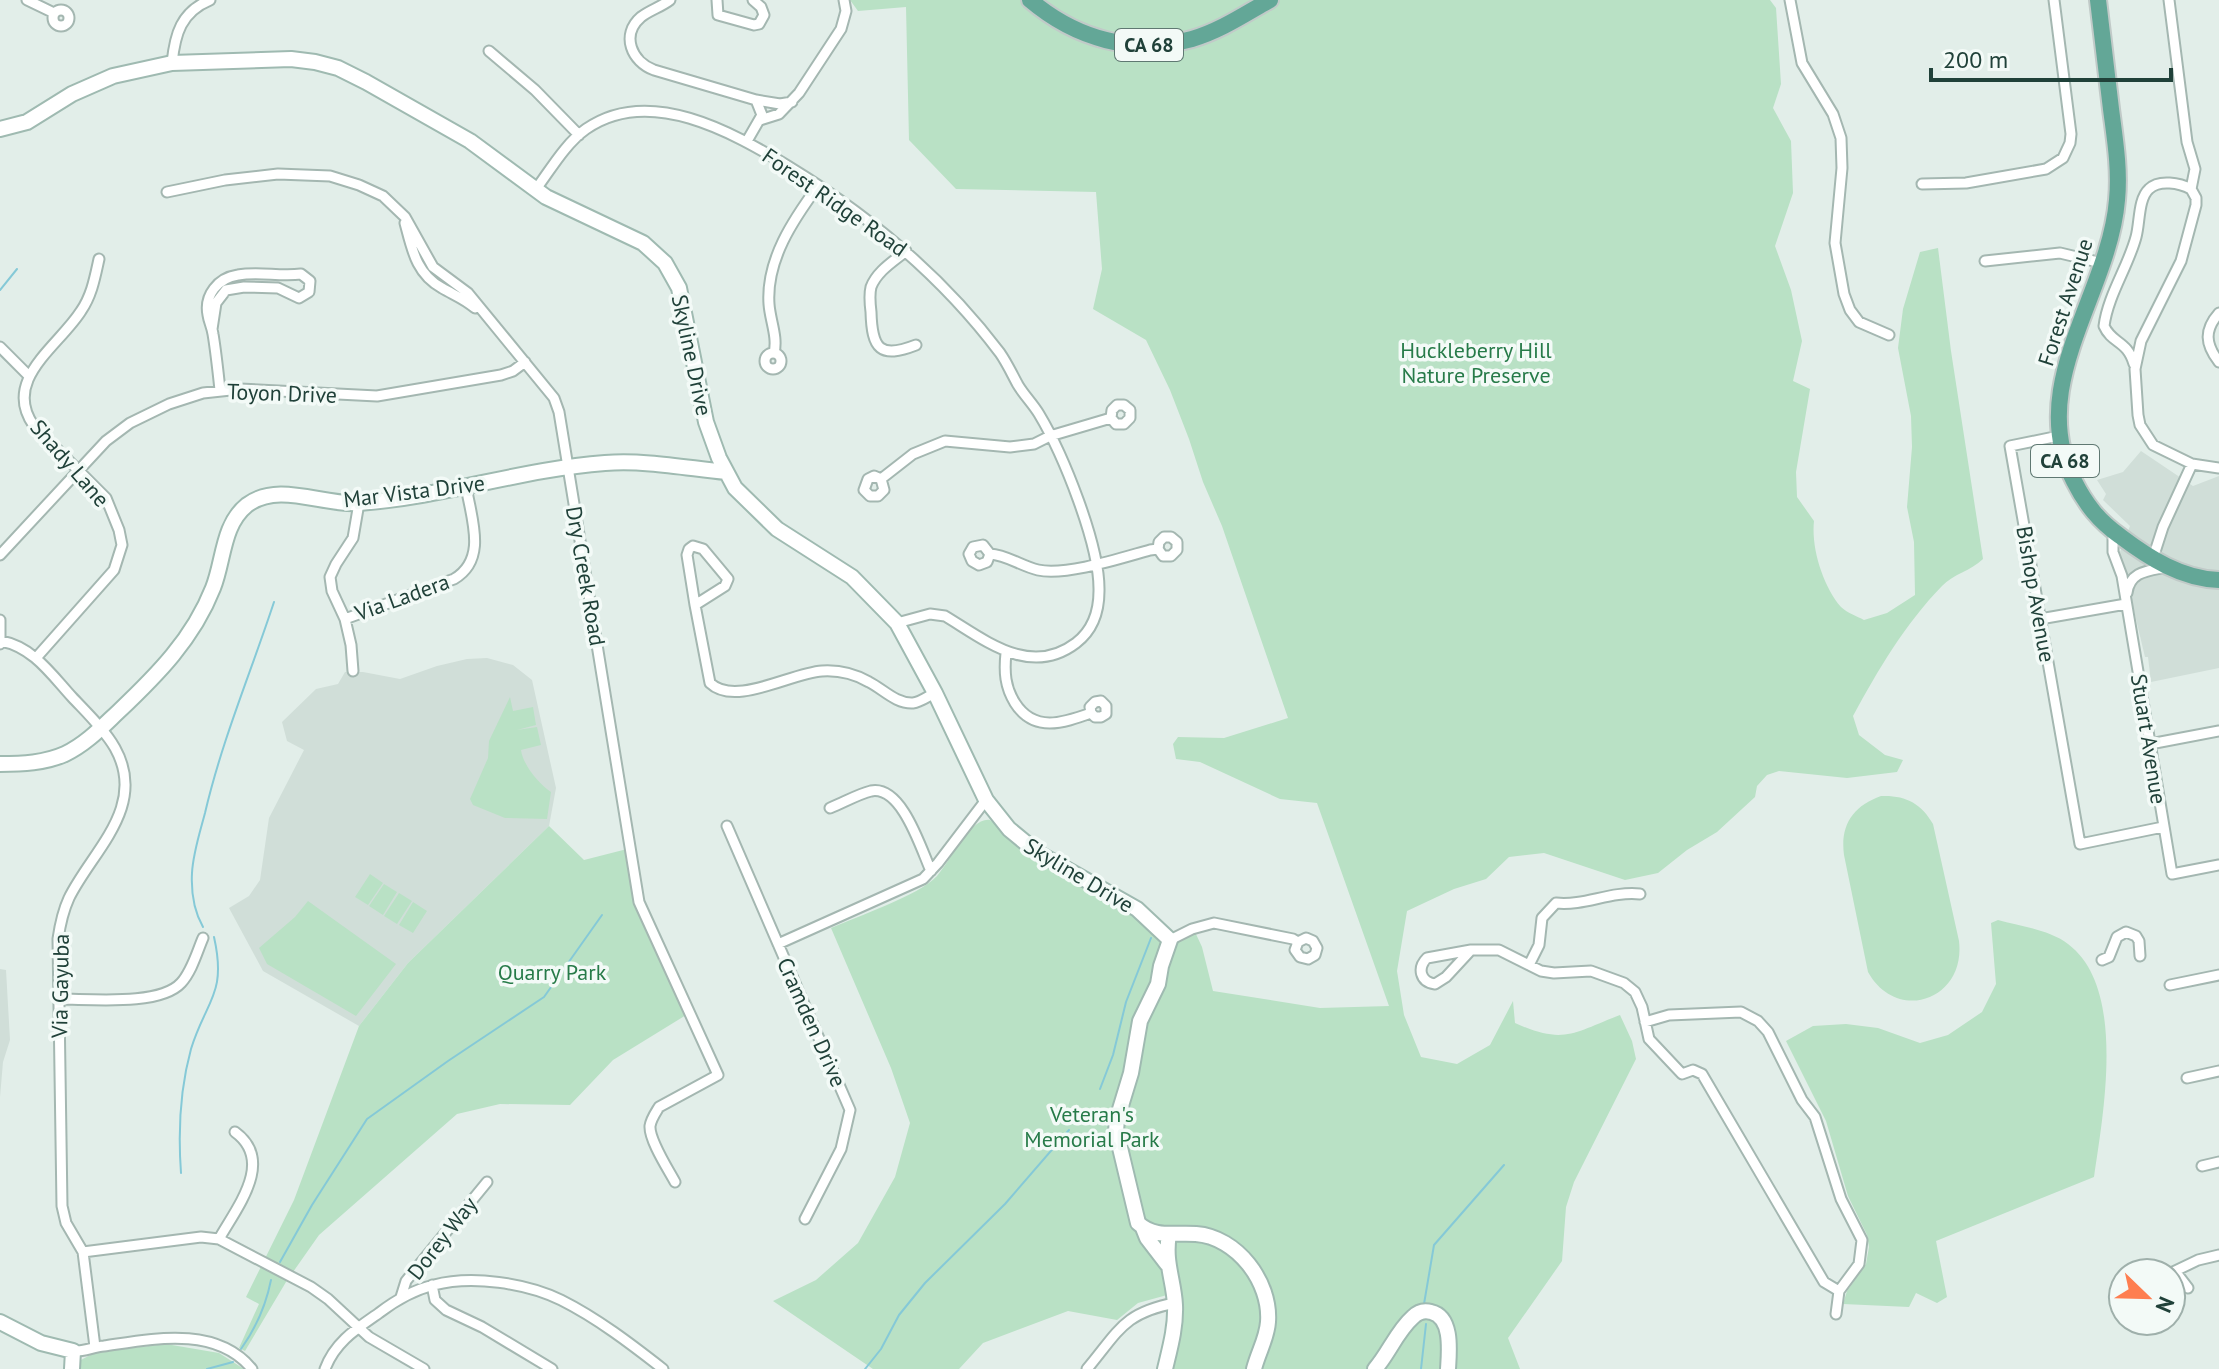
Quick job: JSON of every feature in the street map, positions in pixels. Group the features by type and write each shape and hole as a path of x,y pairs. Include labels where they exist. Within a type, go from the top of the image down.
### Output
{"main road":[{"name":"CA 68","path":"1030,0 1050,16 1094,38 1120,44 1149,45 1194,38 1270,0"},
{"name":"Forest Avenue","path":"2098,0 2119,171 2117,203 2102,263 2060,385 2059,436 2068,470 2087,506 2113,531 2160,563 2219,580"}],"street":[{"path":"27,0 54,13"},
{"path":"172,63 178,27 187,15 210,0"},
{"path":"670,0 645,15 634,26 631,40 639,63 756,100 780,104 792,102"},
{"path":"717,0 718,15 754,25 759,24 764,15 753,0"},
{"path":"760,120 779,114 792,102 841,29 846,19 844,0"},
{"path":"1790,0 1802,63 1833,114 1841,138 1842,168 1835,243 1844,294 1859,322 1889,335"},
{"path":"1922,184 1966,183 2046,169 2063,158 2071,134 2054,0"},
{"path":"2169,0 2187,142 2195,169 2191,189"},
{"path":"489,51 535,90 579,135"},
{"name":"Skyline Drive","path":"0,129 27,122 72,94 113,76 172,63 291,59 338,68 470,141 536,189 571,210 631,235 665,263 682,300 711,438 735,488 777,529 852,577 897,623 935,693 986,800 1022,842 1137,909 1170,940"},
{"path":"747,141 760,120 761,110 756,100"},
{"name":"Forest Ridge Road","path":"536,189 579,135 614,116 648,112 699,122 747,141 818,186 906,251 953,296 1002,356 1050,436 1075,491 1100,588 1098,606 1094,623 1085,636 1051,657 1029,658 1006,653 945,616 930,614 897,623"},
{"name":"Dry Creek Road","path":"167,192 253,175 320,175 371,190 389,200 402,214 433,267 468,293 550,391 557,404 639,902 718,1075 659,1107 653,1116 650,1127 652,1138 675,1182"},
{"path":"2135,369 2141,341 2174,278 2186,247 2196,205 2191,189 2179,184 2159,184 2149,188 2143,197 2133,246 2105,320 2106,331 2129,350 2135,369 2140,425 2147,439 2192,464 2219,468"},
{"path":"774,353 776,344 769,296 772,270 794,220 818,186"},
{"path":"906,251 872,285 871,329 875,342 883,350 897,352 916,345"},
{"path":"1985,261 2060,253 2102,263"},
{"path":"0,347 28,375 84,307 99,259"},
{"path":"212,329 216,303 226,290 278,288 299,298 309,292 310,281 301,274 286,277 235,275 222,280 209,299 208,314 220,390"},
{"path":"2219,313 2207,335 2209,347 2219,362"},
{"path":"2121,342 2130,345 2141,341"},
{"name":"Toyon Drive","path":"0,555 94,453 130,423 169,404 220,390 318,391 377,396 501,375 525,362"},
{"name":"Shady Lane","path":"28,375 25,402 29,419 100,490 119,530 121,553 108,578 36,658"},
{"path":"881,479 913,454 945,441 1010,447 1034,444 1050,436 1111,418"},
{"name":"Bishop Avenue","path":"2059,436 2010,446 2080,844 2163,827"},
{"path":"688,468 707,455 711,438"},
{"name":"Mar Vista Drive","path":"0,764 30,763 56,757 78,746 101,728 170,660 190,633 214,586 232,521 256,500 280,495 359,503 568,469 625,463 726,472"},
{"path":"2040,619 2126,604 2127,588 2132,577 2160,563 2163,527 2192,464"},
{"path":"688,468 735,488"},
{"name":"Via Ladera","path":"345,619 454,579 466,571 474,559 475,543 466,486"},
{"path":"353,671 345,619 332,591 330,577 353,538 359,503"},
{"name":"Stuart Avenue","path":"2113,531 2112,546 2122,576 2172,874 2219,865"},
{"path":"695,605 725,586 728,579 697,546 689,549 687,555 695,605 710,683 722,691 738,693 821,671 837,671 862,678 906,703 916,703 935,693"},
{"path":"990,554 1040,570 1095,566 1158,549"},
{"path":"0,620 0,643"},
{"name":"Via Gayuba","path":"0,643 25,649 36,658 101,728 120,759 124,780 123,798 114,830 74,889 64,912 58,939 63,1213 83,1252 95,1347"},
{"path":"1006,653 1004,668 1007,690 1022,714 1035,721 1056,724 1091,713"},
{"path":"2150,744 2219,731"},
{"path":"830,808 873,790 891,794 901,807 931,871"},
{"path":"778,944 911,885 931,871 986,800"},
{"name":"Cramden Drive","path":"727,826 850,1110 841,1149 805,1219"},
{"path":"1529,965 1539,945 1540,921 1556,903 1570,905 1604,895 1640,894"},
{"path":"1167,1261 1147,1238 1134,1215 1129,1177 1116,1131 1140,1021 1158,984 1160,951 1164,942 1214,923 1298,942"},
{"path":"2102,960 2109,957 2117,937 2126,932 2136,936 2140,956"},
{"path":"60,999 145,997 169,992 188,973 203,938"},
{"path":"1471,950 1440,982 1430,983 1421,974 1420,968 1427,958 1471,950 1499,950 1547,973 1597,972 1630,987 1638,998 1649,1039 1682,1074 1693,1070 1702,1074 1824,1282 1839,1291"},
{"path":"2170,985 2219,975"},
{"path":"1645,1022 1669,1015 1741,1012 1753,1017 1768,1032 1802,1100 1815,1117 1841,1199 1862,1240 1859,1264 1839,1291 1836,1314"},
{"path":"2187,1078 2219,1071"},
{"path":"219,1239 252,1180 254,1164 250,1148 235,1132"},
{"path":"2202,1166 2219,1162"},
{"name":"Dorey Way","path":"401,1297 406,1281 487,1182"},
{"path":"1143,1228 1169,1235 1205,1235 1242,1257 1254,1272 1266,1302 1268,1325 1254,1369"},
{"path":"1167,1261 1185,1234"},
{"path":"1165,1369 1175,1321 1167,1261 1169,1235"},
{"path":"83,1252 201,1237 219,1239 311,1287 369,1337 424,1369"},
{"path":"2188,1288 2175,1271 2198,1260 2219,1255"},
{"path":"325,1369 337,1345 401,1297 432,1285 476,1282 516,1286 544,1293 581,1311 663,1369"},
{"path":"432,1285 435,1300 446,1310 482,1327 552,1369"},
{"path":"1087,1369 1132,1317 1146,1309 1175,1303"},
{"path":"1375,1369 1409,1321 1418,1313 1427,1311 1439,1316 1445,1325 1448,1369"},
{"path":"0,1322 41,1343 73,1351 164,1338 190,1339 226,1349 241,1357 252,1369"},
{"path":"72,1369 73,1351"}],"shaded area":[{"path":"2141,451 2193,486 2219,476 2219,668 2151,682 2148,657 2145,657 2120,552 2130,526 2103,500 2106,494 2097,480 2123,472"},
{"path":"487,658 513,665 532,680 556,788 549,826 408,963 359,1026 263,971 229,908 249,896 260,880 269,818 304,750 287,741 282,722 316,689 338,684 345,672 400,679 437,666"},
{"path":"0,969 6,970 10,1040 3,1062 0,1097"}],"green space":[{"path":"850,0 1770,0 1776,8 1781,84 1773,108 1791,141 1793,193 1775,246 1791,290 1802,341 1793,381 1810,389 1796,472 1797,497 1814,521 1816,555 1829,588 1841,607 1864,620 1887,613 1915,595 1914,542 1907,507 1911,416 1898,348 1903,309 1920,252 1938,248 1983,559 1946,582 1916,616 1893,648 1853,716 1859,735 1885,755 1903,760 1897,772 1847,778 1779,771 1767,775 1757,786 1755,797 1717,832 1658,873 1625,880 1544,853 1509,857 1486,879 1454,889 1407,911 1397,971 1404,1015 1421,1057 1457,1064 1490,1045 1513,1001 1515,1023 1532,1030 1545,1034 1568,1034 1620,1015 1632,1041 1636,1059 1574,1182 1566,1207 1562,1261 1508,1338 1520,1369 1170,1369 1178,1292 1138,1303 1117,1320 1068,1311 983,1343 959,1369 873,1369 773,1301 816,1280 858,1243 895,1177 910,1123 891,1068 831,928 902,898 928,883 937,876 968,833 983,821 990,820 1123,904 1149,926 1183,938 1195,932 1213,991 1320,1008 1389,1006 1317,803 1280,799 1200,762 1176,759 1173,744 1178,737 1224,738 1288,718 1222,526 1170,390 1146,340 1093,309 1102,269 1096,192 956,189 909,140 906,7 858,11"},
{"path":"510,697 513,711 533,707 536,725 517,730 537,727 541,745 521,750 532,774 551,792 547,819 505,818 473,805 470,799 488,758 489,741"},
{"path":"1881,796 1912,802 1933,824 1959,941 1958,961 1952,978 1941,990 1927,998 1911,1001 1895,997 1881,988 1868,972 1844,855 1844,835 1850,818 1863,805"},
{"name":"Quarry Park","path":"549,826 584,860 631,848 639,902 691,1012 613,1060 570,1105 500,1104 457,1114 319,1235 286,1282 245,1351 239,1348 259,1304 246,1297 294,1200 359,1026 408,963"},
{"path":"370,874 383,883 368,905 355,897"},
{"path":"384,884 397,892 383,915 369,906"},
{"path":"399,893 412,901 397,924 384,916"},
{"path":"308,901 396,964 356,1016 267,964 259,948 295,917"},
{"path":"413,902 427,911 413,933 399,925"},
{"path":"1998,920 2061,939 2086,964 2098,990 2105,1020 2106,1053 2102,1120 2094,1177 1936,1241 1947,1297 1937,1303 1916,1293 1909,1307 1843,1304 1847,1291 1866,1264 1869,1247 1867,1235 1848,1196 1826,1121 1786,1041 1813,1026 1846,1024 1878,1028 1920,1043 1948,1035 1982,1012 1996,984 1991,923"},
{"path":"166,1344 219,1353 244,1369 76,1369 79,1361 96,1352"}],"waterway":[{"path":"0,290 17,269"},
{"path":"203,927 193,894 195,850 220,759 274,602"},
{"path":"280,1262 367,1119 544,997 602,915"},
{"path":"181,1173 180,1126 184,1079 191,1049 216,985 218,972 214,937"},
{"path":"1100,1089 1113,1055 1126,1002 1151,938"},
{"path":"865,1369 881,1349 899,1315 925,1283 1005,1204 1069,1130"},
{"path":"1424,1304 1434,1245 1504,1165"},
{"path":"241,1349 260,1316 271,1280"},
{"path":"1421,1369 1426,1324"},
{"path":"207,1369 233,1362"}],"park label":[{"name":"Huckleberry Hill Nature Preserve","path":"1476,362"},
{"name":"Veteran's Memorial Park","path":"1092,1126"}]}
